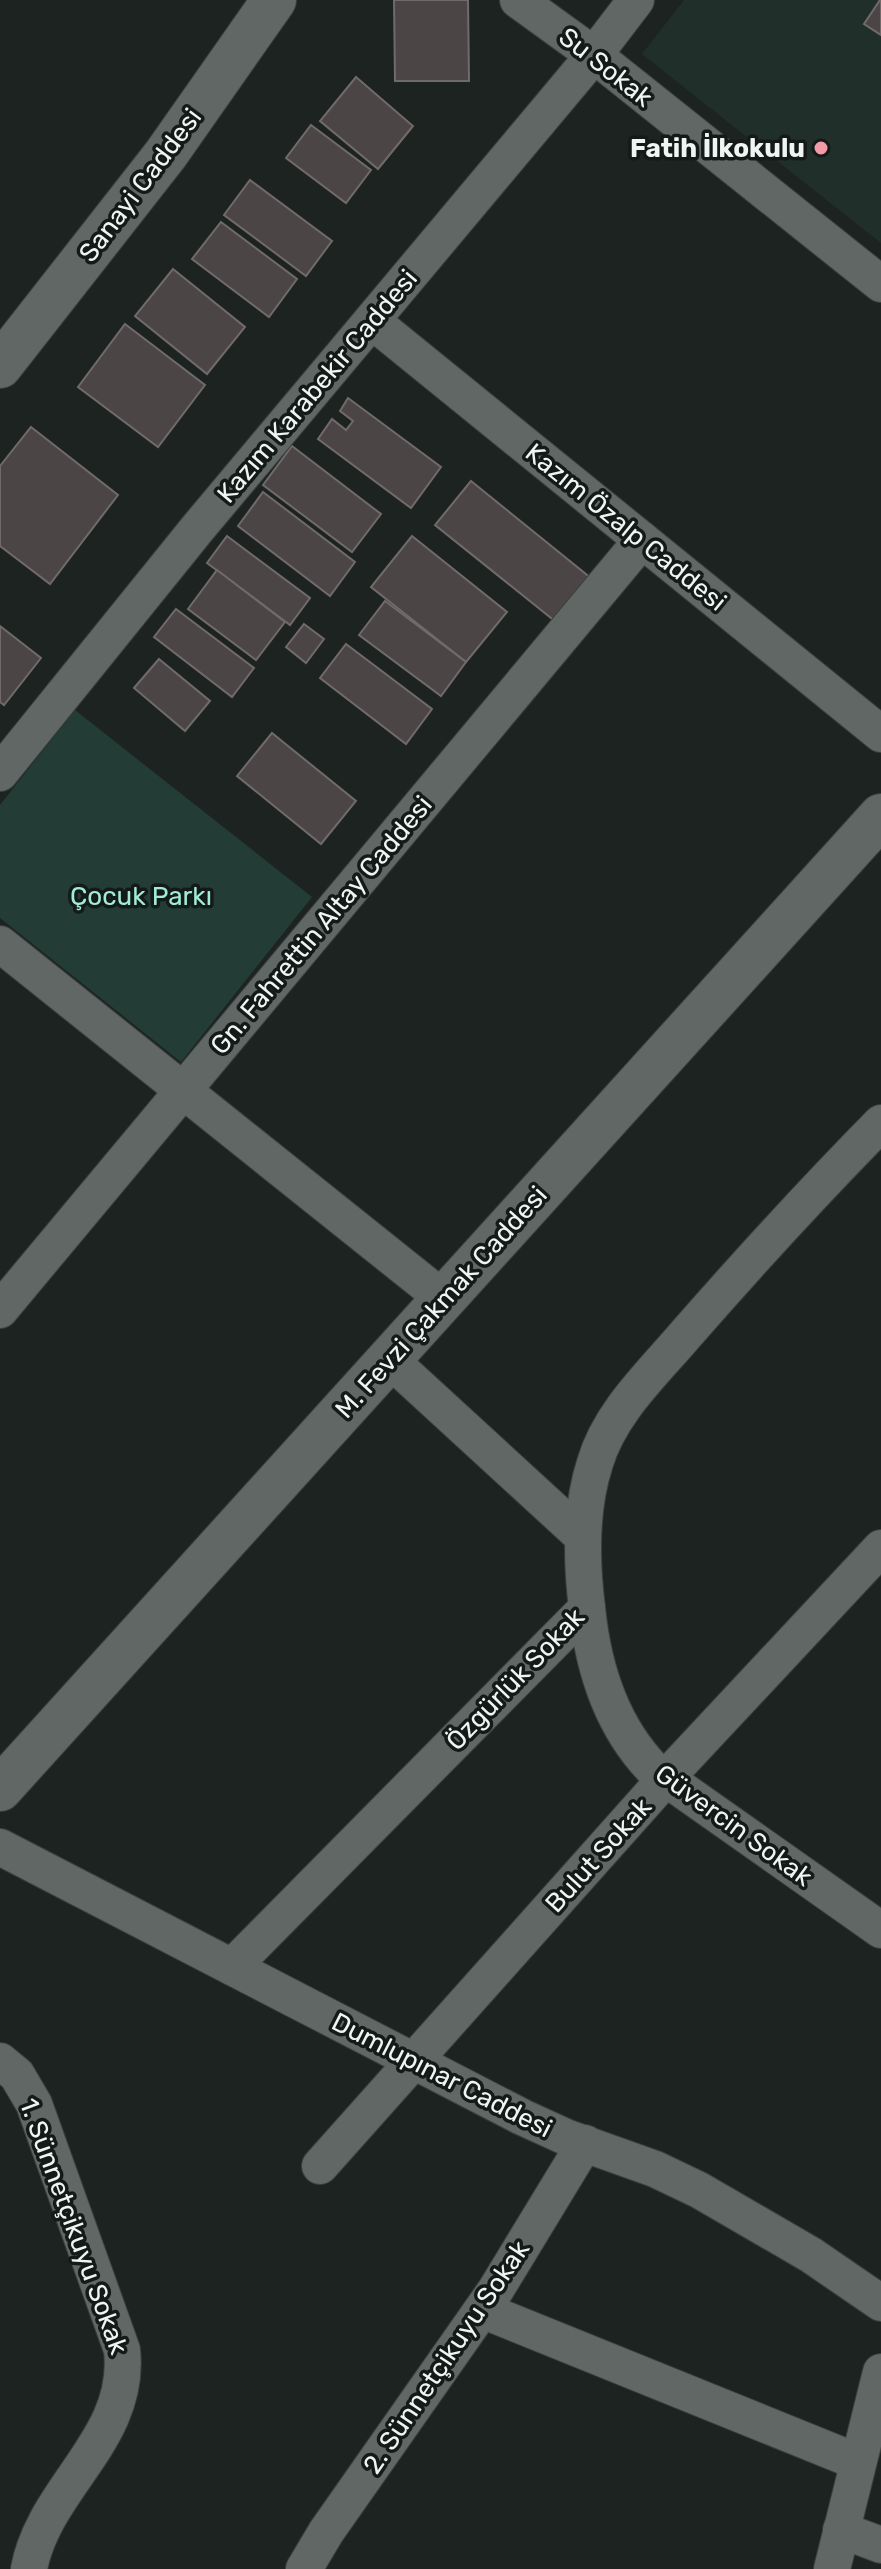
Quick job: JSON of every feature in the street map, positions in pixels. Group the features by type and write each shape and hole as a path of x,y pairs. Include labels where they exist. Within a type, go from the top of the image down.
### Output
{"street":[{"name":"Sanayi Caddesi","path":"0,366 166,154 274,0"},
{"name":"Su Sokak","path":"518,0 594,55 881,284"},
{"name":"Kazım Karabekir Caddesi","path":"0,773 197,529 594,55 636,0"},
{"name":"Kazım Özalp Caddesi","path":"372,321 881,734"},
{"name":"Gn. Fahrettin Altay Caddesi","path":"0,1310 642,540"},
{"name":"M. Fevzi Çakmak Caddesi","path":"0,1789 881,816"},
{"path":"0,944 444,1299"},
{"name":"Özgürlük Sokak","path":"232,1967 587,1608 583,1537 586,1503 602,1444 625,1407 742,1270 881,1123"},
{"path":"389,1359 583,1537"},
{"name":"Bulut Sokak","path":"320,2166 666,1778 881,1548"},
{"name":"Güvercin Sokak","path":"587,1608 596,1662 616,1718 639,1754 666,1778 881,1930"},
{"name":"Dumlupınar Caddesi","path":"0,1847 522,2117 655,2169 699,2190 811,2255 881,2303"},
{"name":"1. Sünnetçikuyu Sokak","path":"0,2061 17,2075 34,2104 122,2350 124,2368 109,2423 39,2533 29,2569"},
{"name":"2. Sünnetçikuyu Sokak","path":"304,2569 326,2532 509,2270 585,2143"},
{"path":"482,2310 858,2462"},
{"path":"832,2569 881,2372"},
{"path":"841,2530 881,2545"}],"shaded area":[{"name":"Fatih İlkokulu","path":"684,0 881,0 881,243 642,54"}],"green space":[{"name":"Çocuk Parkı","path":"75,710 312,897 181,1062 0,918 0,805"}],"building":[{"path":"394,0 468,0 469,81 395,81"},
{"path":"881,0 881,35 864,24"},
{"path":"356,77 413,126 378,169 320,121"},
{"path":"311,125 371,170 346,203 286,158"},
{"path":"250,180 332,241 306,276 224,215"},
{"path":"221,222 297,279 269,317 192,259"},
{"path":"173,269 245,327 207,374 135,316"},
{"path":"125,324 205,385 158,447 78,387"},
{"path":"348,398 441,467 411,508 318,439 332,419 346,430 353,421 340,411"},
{"path":"31,427 118,495 50,584 0,546 0,466"},
{"path":"292,446 381,514 352,552 263,485"},
{"path":"471,481 592,579 556,622 435,525"},
{"path":"263,492 355,562 330,596 238,526"},
{"path":"227,536 310,598 290,625 207,563"},
{"path":"412,536 507,612 466,662 371,587"},
{"path":"217,570 285,622 256,660 188,609"},
{"path":"385,601 466,662 441,696 359,635"},
{"path":"176,609 254,668 232,697 154,637"},
{"path":"304,624 324,639 306,663 286,647"},
{"path":"0,626 41,658 4,705 0,702"},
{"path":"346,644 432,709 406,744 320,678"},
{"path":"159,659 210,701 185,731 134,688"},
{"path":"272,733 356,801 321,844 237,776"}],"place":[{"name":"Fatih İlkokulu","path":"821,148"}]}
